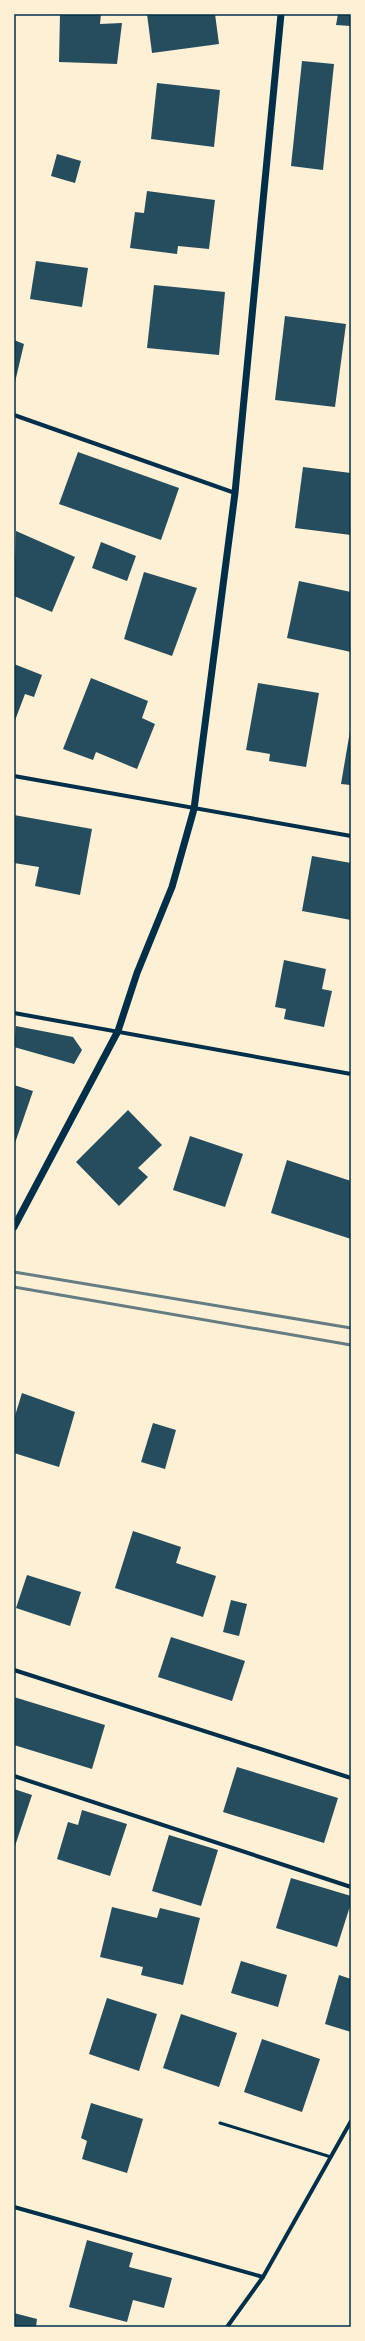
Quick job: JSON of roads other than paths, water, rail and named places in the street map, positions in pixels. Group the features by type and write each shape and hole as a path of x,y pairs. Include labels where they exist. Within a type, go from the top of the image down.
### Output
{"street":[{"path":"14,1227 118,1031 137,973 172,888 194,808 235,493 281,14"},
{"path":"14,415 235,493"},
{"path":"14,776 351,836"},
{"path":"14,1013 351,1074"},
{"path":"14,1670 351,1778"},
{"path":"14,1776 351,1887"},
{"path":"227,2327 263,2277 351,2121"},
{"path":"14,2207 263,2277"}],"lane":[{"path":"220,2123 330,2157"}],"railway":[{"path":"14,1272 351,1328"},
{"path":"14,1287 351,1345"}]}
